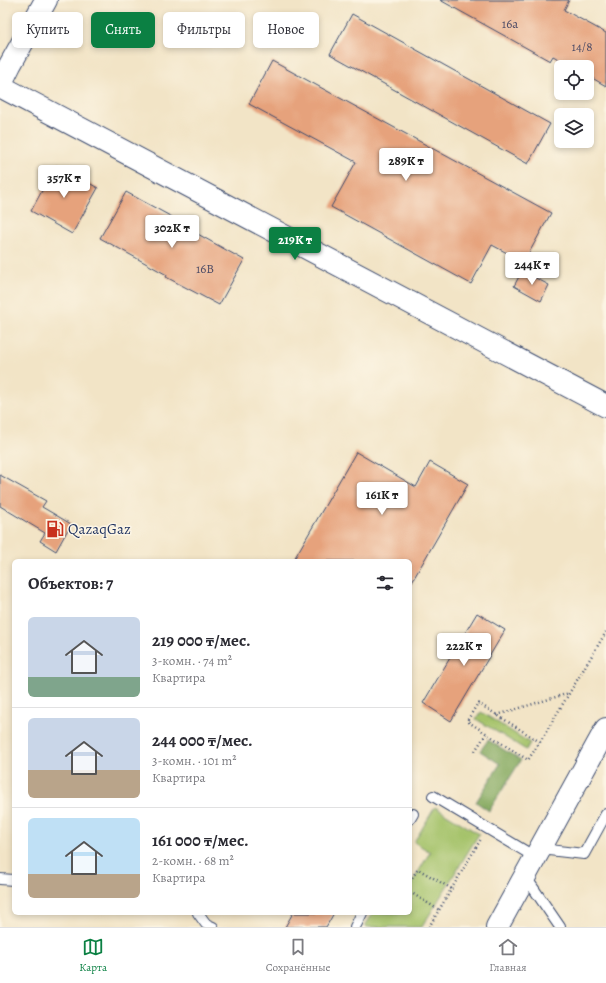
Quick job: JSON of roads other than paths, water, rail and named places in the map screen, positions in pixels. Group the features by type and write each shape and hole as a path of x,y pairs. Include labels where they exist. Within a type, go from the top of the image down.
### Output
{"street":[{"path":"46,0 5,62 0,85 606,406"},
{"path":"497,927 606,730"}],"lane":[{"path":"433,796 488,828 538,853 584,854 606,814"},
{"path":"525,876 560,927"},
{"path":"0,879 12,880"},
{"path":"199,915 206,924 213,927"},
{"path":"355,927 361,915"}],"place":[{"name":"QazaqGaz","path":"55,529"}]}
